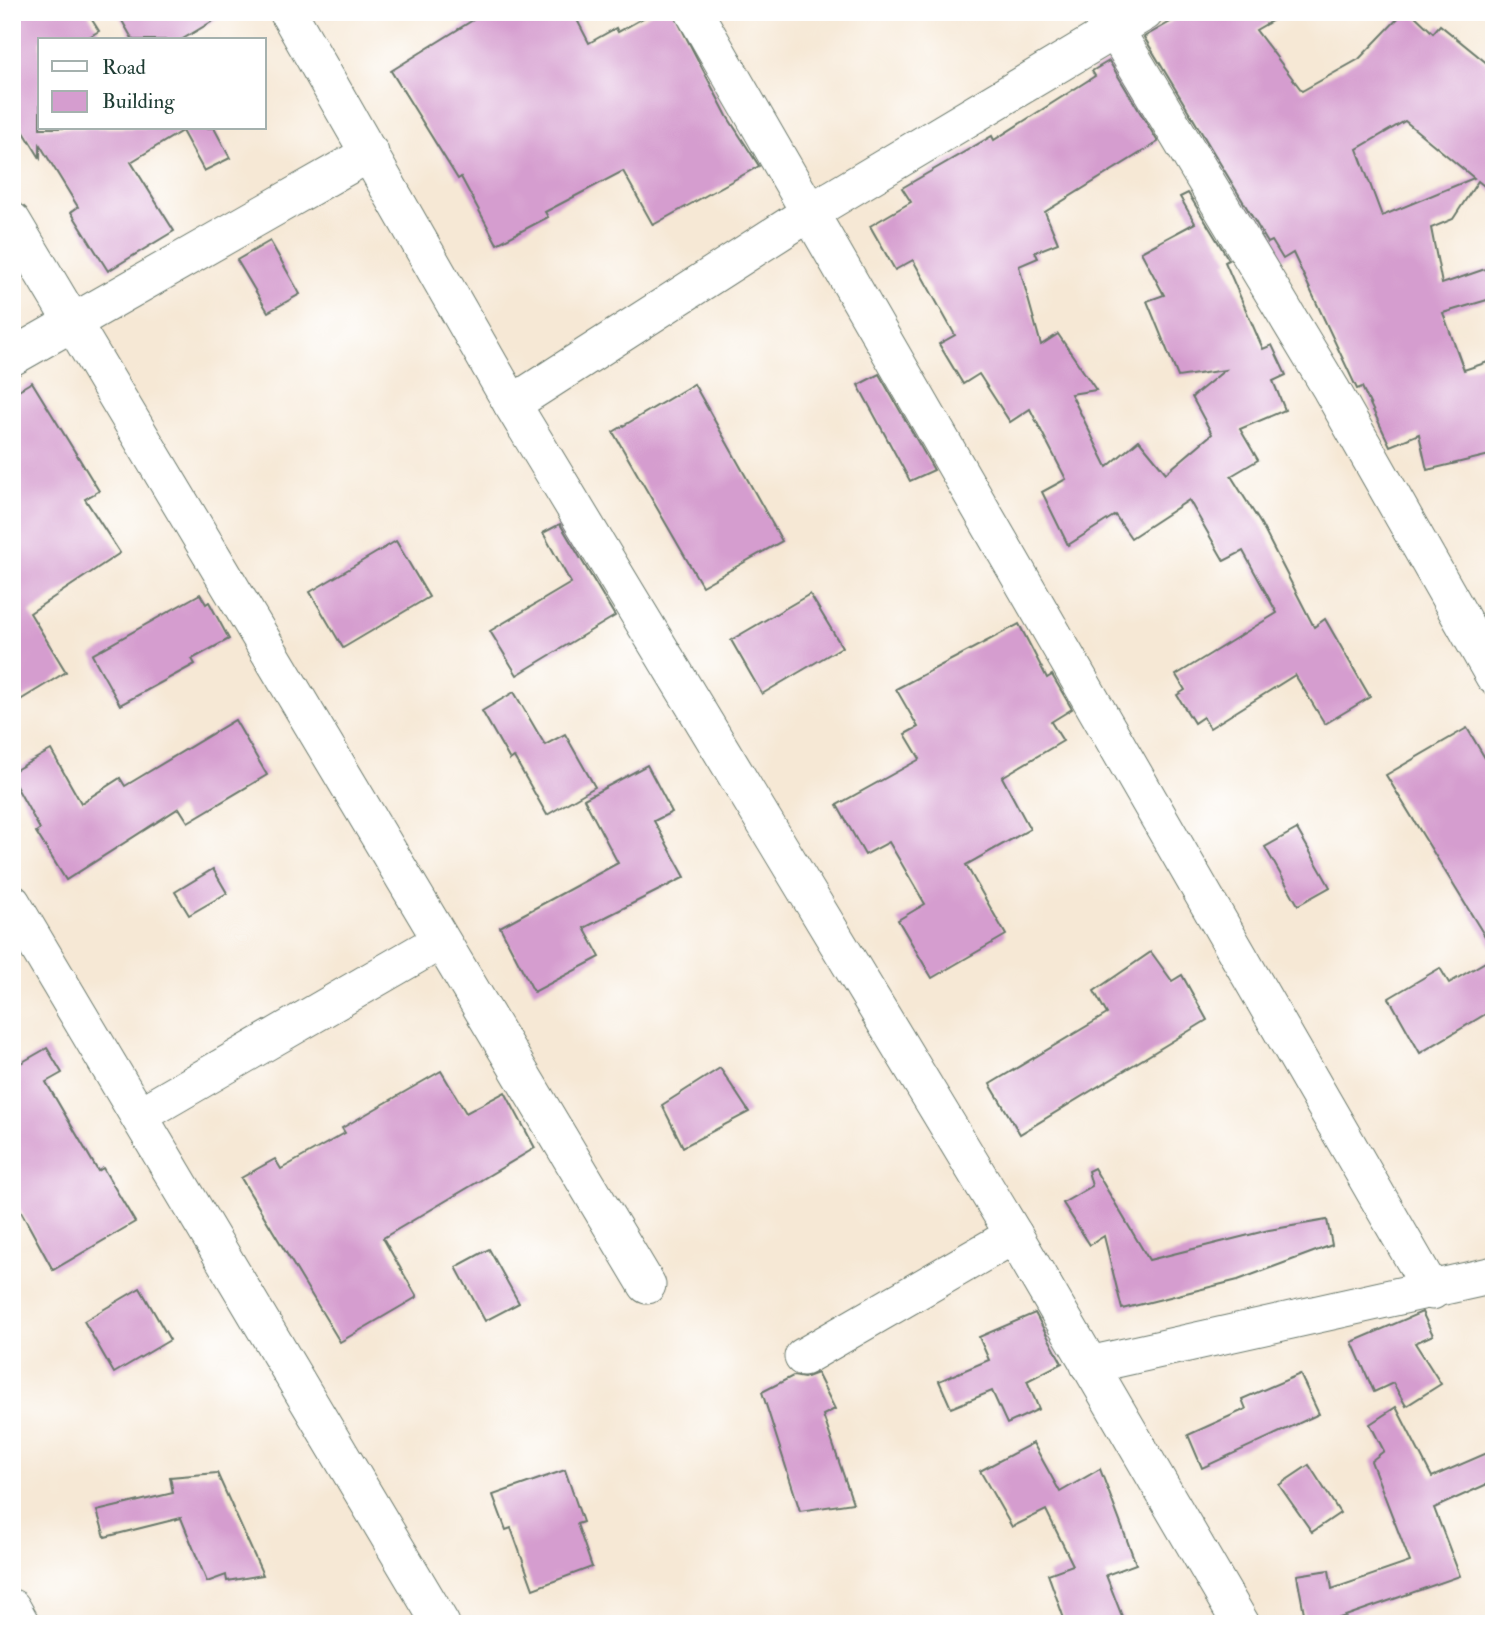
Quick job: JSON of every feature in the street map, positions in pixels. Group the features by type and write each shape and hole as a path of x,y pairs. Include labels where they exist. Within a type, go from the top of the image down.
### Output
{"street":[{"path":"288,12 512,404 1014,1235 1241,1624"},
{"path":"694,12 1432,1291"},
{"path":"512,404 809,213 1132,18 1331,389 1491,666"},
{"path":"12,357 370,153"},
{"path":"12,221 647,1285"},
{"path":"12,903 441,1624"},
{"path":"140,1115 440,940"},
{"path":"803,1357 1014,1235"},
{"path":"1089,1365 1432,1291 1494,1275"},
{"path":"12,1608 21,1624"}],"building":[{"path":"23,12 87,12 99,31 87,38 38,38 38,130 215,130 230,158 204,171 182,131 131,162 174,231 108,271 71,212 78,207 40,145 40,158 12,113 12,19"},
{"path":"117,12 228,12 184,38 132,38"},
{"path":"486,12 573,12 589,43 616,28 618,32 654,12 673,12 727,116 759,166 653,225 623,171 545,212 548,217 497,244 461,177 458,179 391,71"},
{"path":"1188,12 1287,12 1256,30 1302,91 1359,59 1404,12 1411,12 1433,33 1440,25 1494,69 1494,194 1478,181 1453,219 1431,228 1442,284 1494,266 1494,298 1443,313 1464,370 1494,360 1494,454 1427,470 1419,434 1390,446 1362,387 1357,389 1293,253 1283,259 1272,241 1268,243 1144,37","holes":["1405,121 1474,178 1382,216 1357,149"]},
{"path":"1109,61 1158,142 1045,212 1058,243 1035,252 1038,258 1019,266 1041,345 1058,334 1096,390 1071,394 1107,467 1139,440 1166,473 1212,434 1192,397 1225,370 1178,377 1147,301 1164,295 1141,252 1195,223 1180,197 1188,193 1229,260 1225,262 1263,349 1272,345 1286,375 1273,381 1285,410 1240,429 1258,460 1231,476 1261,524 1314,627 1325,619 1370,697 1325,724 1295,675 1210,728 1203,717 1194,723 1177,695 1185,690 1176,675 1277,613 1243,551 1224,561 1189,500 1131,538 1115,515 1068,545 1042,492 1066,479 1030,409 1010,422 979,374 963,384 939,344 955,335 913,260 895,270 870,226 911,202 902,188 992,136 994,140 1095,76 1092,71"},
{"path":"270,241 300,294 268,312 237,260"},
{"path":"879,374 934,470 910,481 858,385"},
{"path":"32,382 99,491 85,499 120,553 30,613 66,672 12,705 12,394"},
{"path":"694,384 782,541 702,586 613,432"},
{"path":"560,524 615,616 517,675 490,631 571,583 543,533"},
{"path":"396,541 429,597 343,648 310,592"},
{"path":"200,594 206,604 209,602 229,639 192,659 195,664 120,705 92,655"},
{"path":"810,594 842,647 762,694 731,640"},
{"path":"1019,624 1047,678 1052,675 1072,709 1051,722 1063,741 1002,777 1030,829 966,865 1006,935 932,978 898,920 925,904 889,842 865,855 837,805 920,759 905,734 918,727 896,689"},
{"path":"514,692 545,745 565,734 595,787 547,815 514,757 510,760 482,711"},
{"path":"235,720 267,775 188,822 179,808 66,880 36,832 40,829 12,779 12,772 51,750 81,803 120,778 125,786"},
{"path":"1467,728 1494,773 1494,951 1386,775"},
{"path":"647,765 672,812 654,821 685,877 584,928 600,957 534,992 500,927 618,863 584,799"},
{"path":"1297,829 1330,887 1298,905 1265,847"},
{"path":"213,869 227,893 189,915 175,892"},
{"path":"1151,952 1172,981 1182,975 1207,1020 1020,1134 990,1084 1107,1014 1094,991"},
{"path":"1494,957 1494,1009 1420,1053 1389,998 1440,968 1449,983"},
{"path":"47,1048 62,1073 46,1082 98,1171 103,1168 135,1222 53,1270 12,1195 12,1068"},
{"path":"720,1068 749,1112 683,1147 662,1105"},
{"path":"441,1071 466,1113 505,1092 535,1148 383,1238 417,1297 340,1342 241,1178 275,1159 281,1169 345,1133 342,1128"},
{"path":"1094,1168 1149,1260 1269,1230 1327,1220 1332,1245 1238,1280 1122,1309 1104,1236 1090,1245 1063,1203 1092,1186 1088,1171"},
{"path":"489,1249 519,1303 485,1321 456,1267"},
{"path":"140,1288 170,1340 114,1373 84,1321"},
{"path":"1422,1312 1433,1335 1415,1343 1441,1384 1406,1406 1393,1383 1374,1392 1352,1342"},
{"path":"1035,1313 1062,1363 1027,1381 1039,1409 1007,1424 992,1391 951,1408 939,1381 989,1360 979,1337"},
{"path":"817,1373 835,1409 823,1415 853,1503 800,1511 762,1392 793,1376 804,1378"},
{"path":"1300,1374 1319,1414 1202,1468 1188,1435 1246,1409 1242,1399"},
{"path":"1396,1407 1432,1477 1494,1450 1494,1481 1434,1508 1460,1576 1337,1619 1338,1624 1306,1624 1297,1575 1329,1570 1332,1589 1410,1562 1371,1461 1384,1451 1370,1424"},
{"path":"1033,1443 1060,1492 1100,1469 1136,1564 1106,1575 1125,1624 1066,1624 1048,1574 1073,1565 1046,1510 1012,1527 980,1471"},
{"path":"1309,1465 1340,1513 1312,1532 1279,1485"},
{"path":"565,1470 583,1522 577,1524 592,1567 533,1589 511,1528 506,1530 493,1495"},
{"path":"217,1473 263,1575 227,1581 226,1575 207,1582 181,1518 105,1537 97,1511 173,1493 170,1477"}]}
